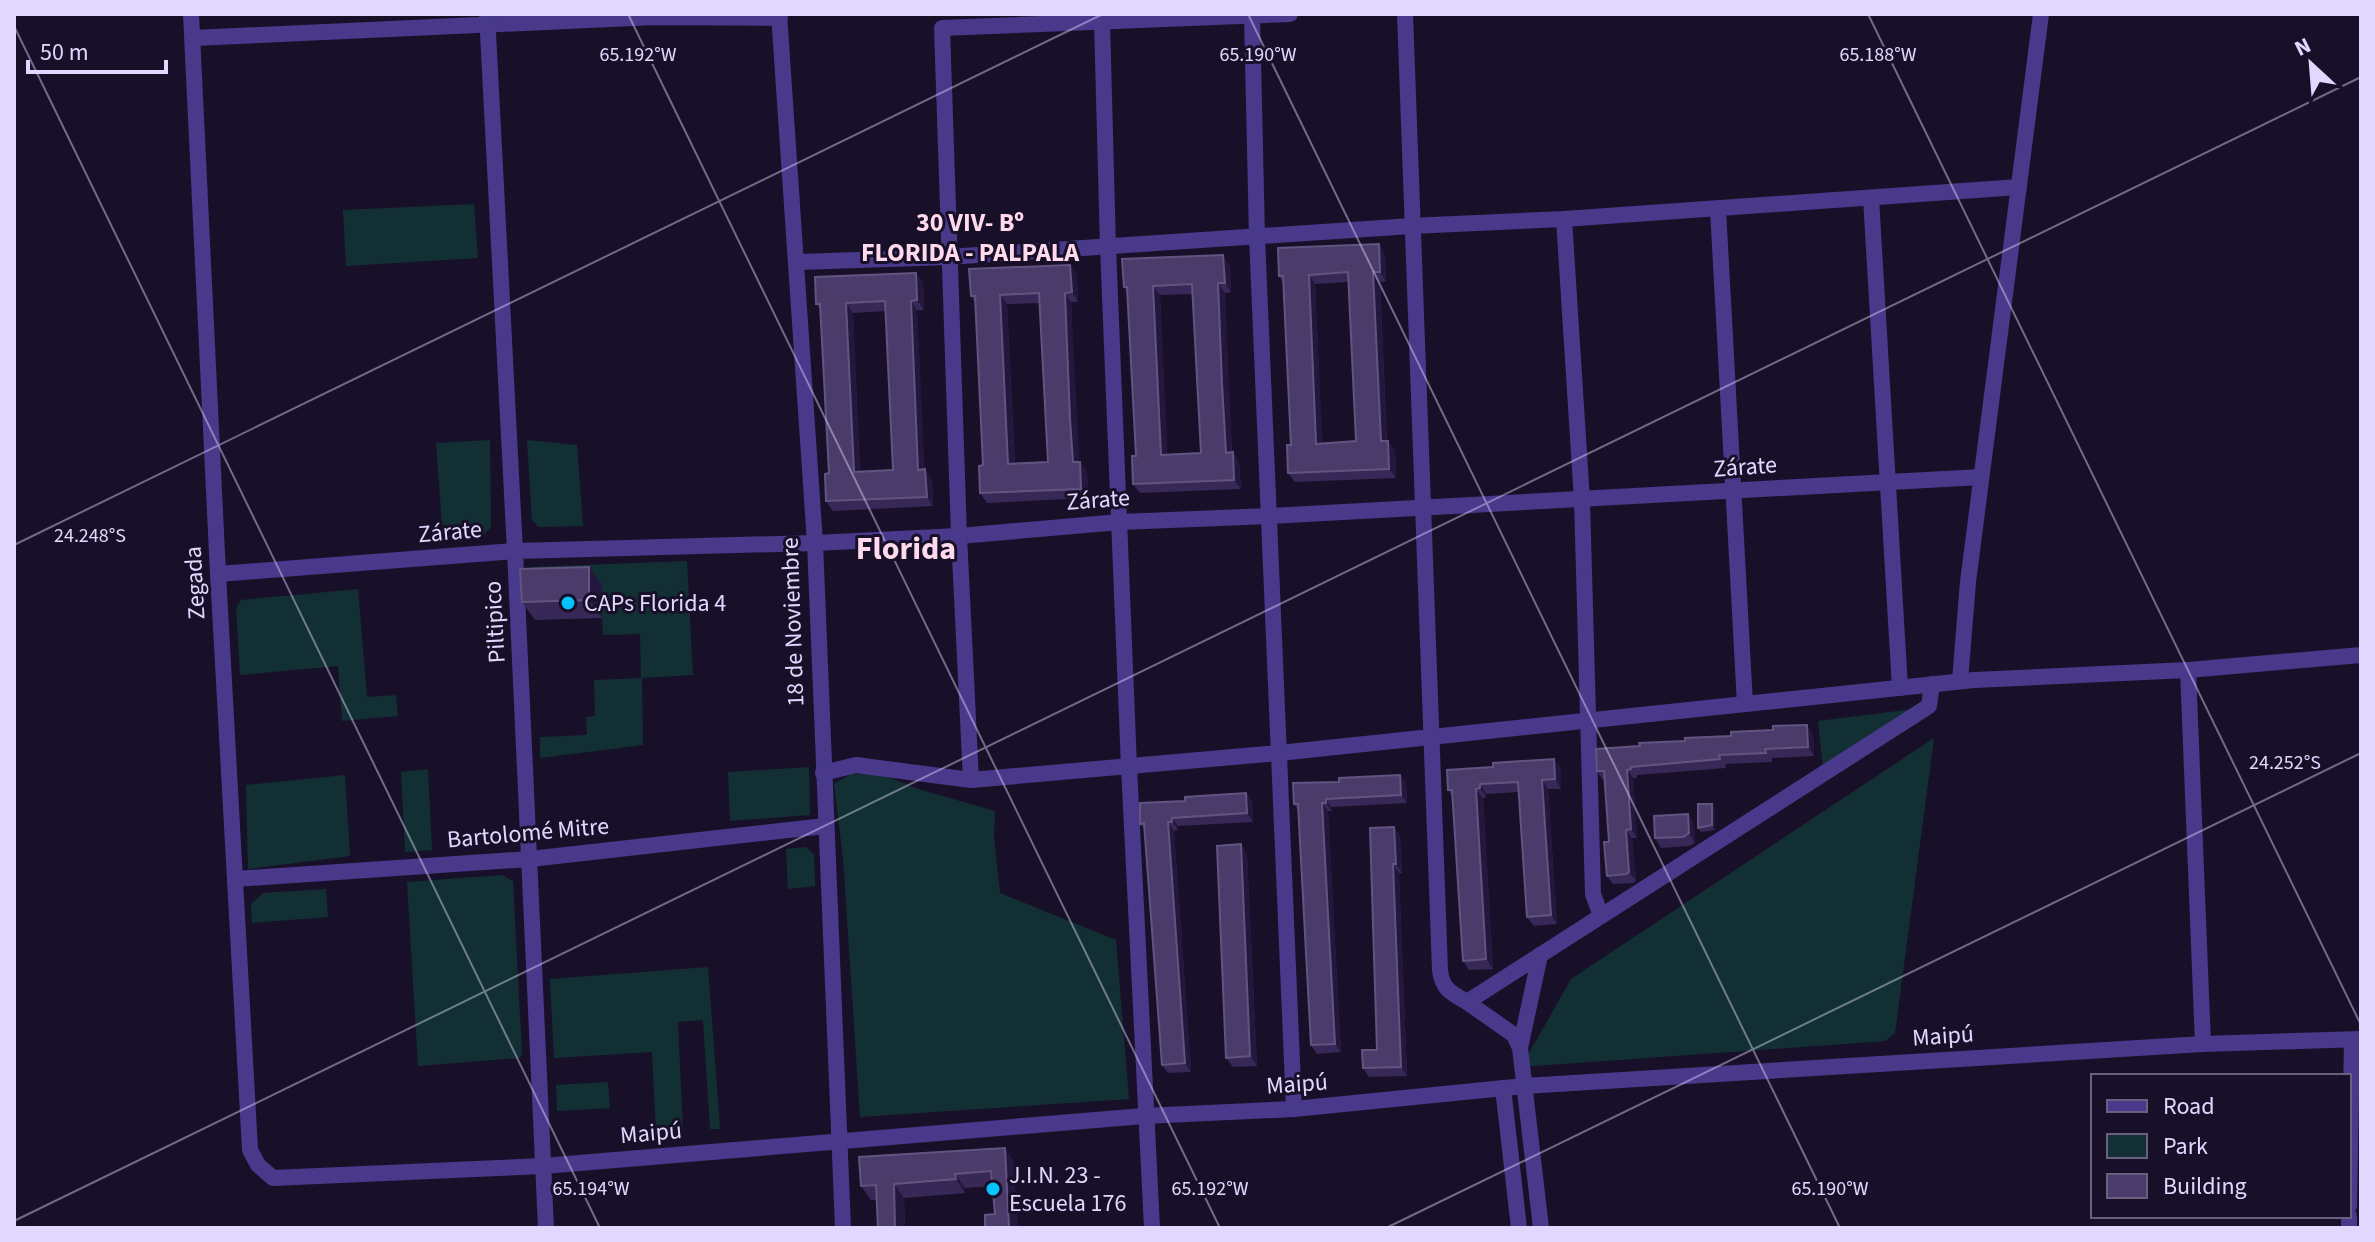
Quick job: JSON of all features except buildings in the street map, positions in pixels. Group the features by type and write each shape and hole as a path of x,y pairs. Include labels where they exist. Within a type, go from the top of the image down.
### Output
{"street":[{"name":"Zegada","path":"191,14 250,1150"},
{"path":"971,780 948,257 942,28 1290,14"},
{"path":"1405,14 1441,982 1447,991 1514,1035 1520,1048"},
{"path":"1960,681 1968,582 2041,14"},
{"path":"193,38 487,18 780,16"},
{"name":"18 de Noviembre","path":"780,16 815,543 843,1228"},
{"path":"1252,16 1257,237 1294,1109"},
{"name":"Piltipico","path":"487,18 546,1228"},
{"path":"1102,22 1129,767 1144,1116 1152,1228"},
{"path":"798,262 948,257 2019,187"},
{"path":"1871,198 1900,688"},
{"path":"1718,209 1745,704"},
{"path":"1564,219 1582,500 1593,894 1601,916"},
{"name":"Zárate","path":"218,574 515,551 959,536 1120,522 1981,477"},
{"path":"823,773 856,765 971,780 1590,722 1960,681 2188,670 2361,655"},
{"path":"2188,670 2203,1044"},
{"path":"1467,1002 1929,706 1932,684"},
{"name":"Bartolomé Mitre","path":"235,879 530,859 825,826"},
{"path":"1540,955 1520,1048 1541,1228"},
{"path":"2351,1159 2356,1040"},
{"name":"Maipú","path":"250,1150 258,1165 273,1178 543,1166 1144,1116 1294,1109 1524,1086 2203,1044 2356,1040"},
{"path":"1503,1088 1519,1228"}],"green space":[{"path":"474,204 478,258 346,266 343,210"},
{"path":"490,440 491,527 483,535 443,538 436,443"},
{"path":"527,440 577,445 583,526 538,527 532,520"},
{"path":"687,561 693,675 642,678 643,745 540,758 540,737 587,735 586,717 595,716 594,680 641,678 640,634 603,635 602,618 533,588 532,567"},
{"path":"358,589 367,697 396,695 398,716 342,721 338,666 240,675 236,609 241,600"},
{"path":"1914,709 1824,776 1818,721"},
{"path":"1934,738 1895,1033 1885,1041 1521,1067 1571,979"},
{"path":"809,767 810,815 730,821 728,772"},
{"path":"428,769 432,850 405,852 401,772"},
{"path":"851,774 883,775 918,789 995,811 994,837 1000,893 1116,940 1129,1099 860,1117 843,858 834,784"},
{"path":"345,775 350,856 248,869 246,785"},
{"path":"805,847 814,854 815,886 788,889 786,849"},
{"path":"502,875 513,881 522,1054 520,1058 418,1066 407,882"},
{"path":"326,889 328,917 252,923 251,904 263,893"},
{"path":"708,967 720,1129 710,1129 703,1020 678,1022 683,1131 656,1133 652,1052 554,1058 550,979"},
{"path":"608,1082 610,1108 557,1111 556,1085"}],"place":[{"name":"CAPs Florida 4","path":"568,603"},
{"name":"J.I.N. 23 - Escuela 176","path":"993,1189"}],"district":[{"name":"30 VIV- Bº FLORIDA - PALPALA","path":"970,237"},
{"name":"Florida","path":"906,549"}]}
